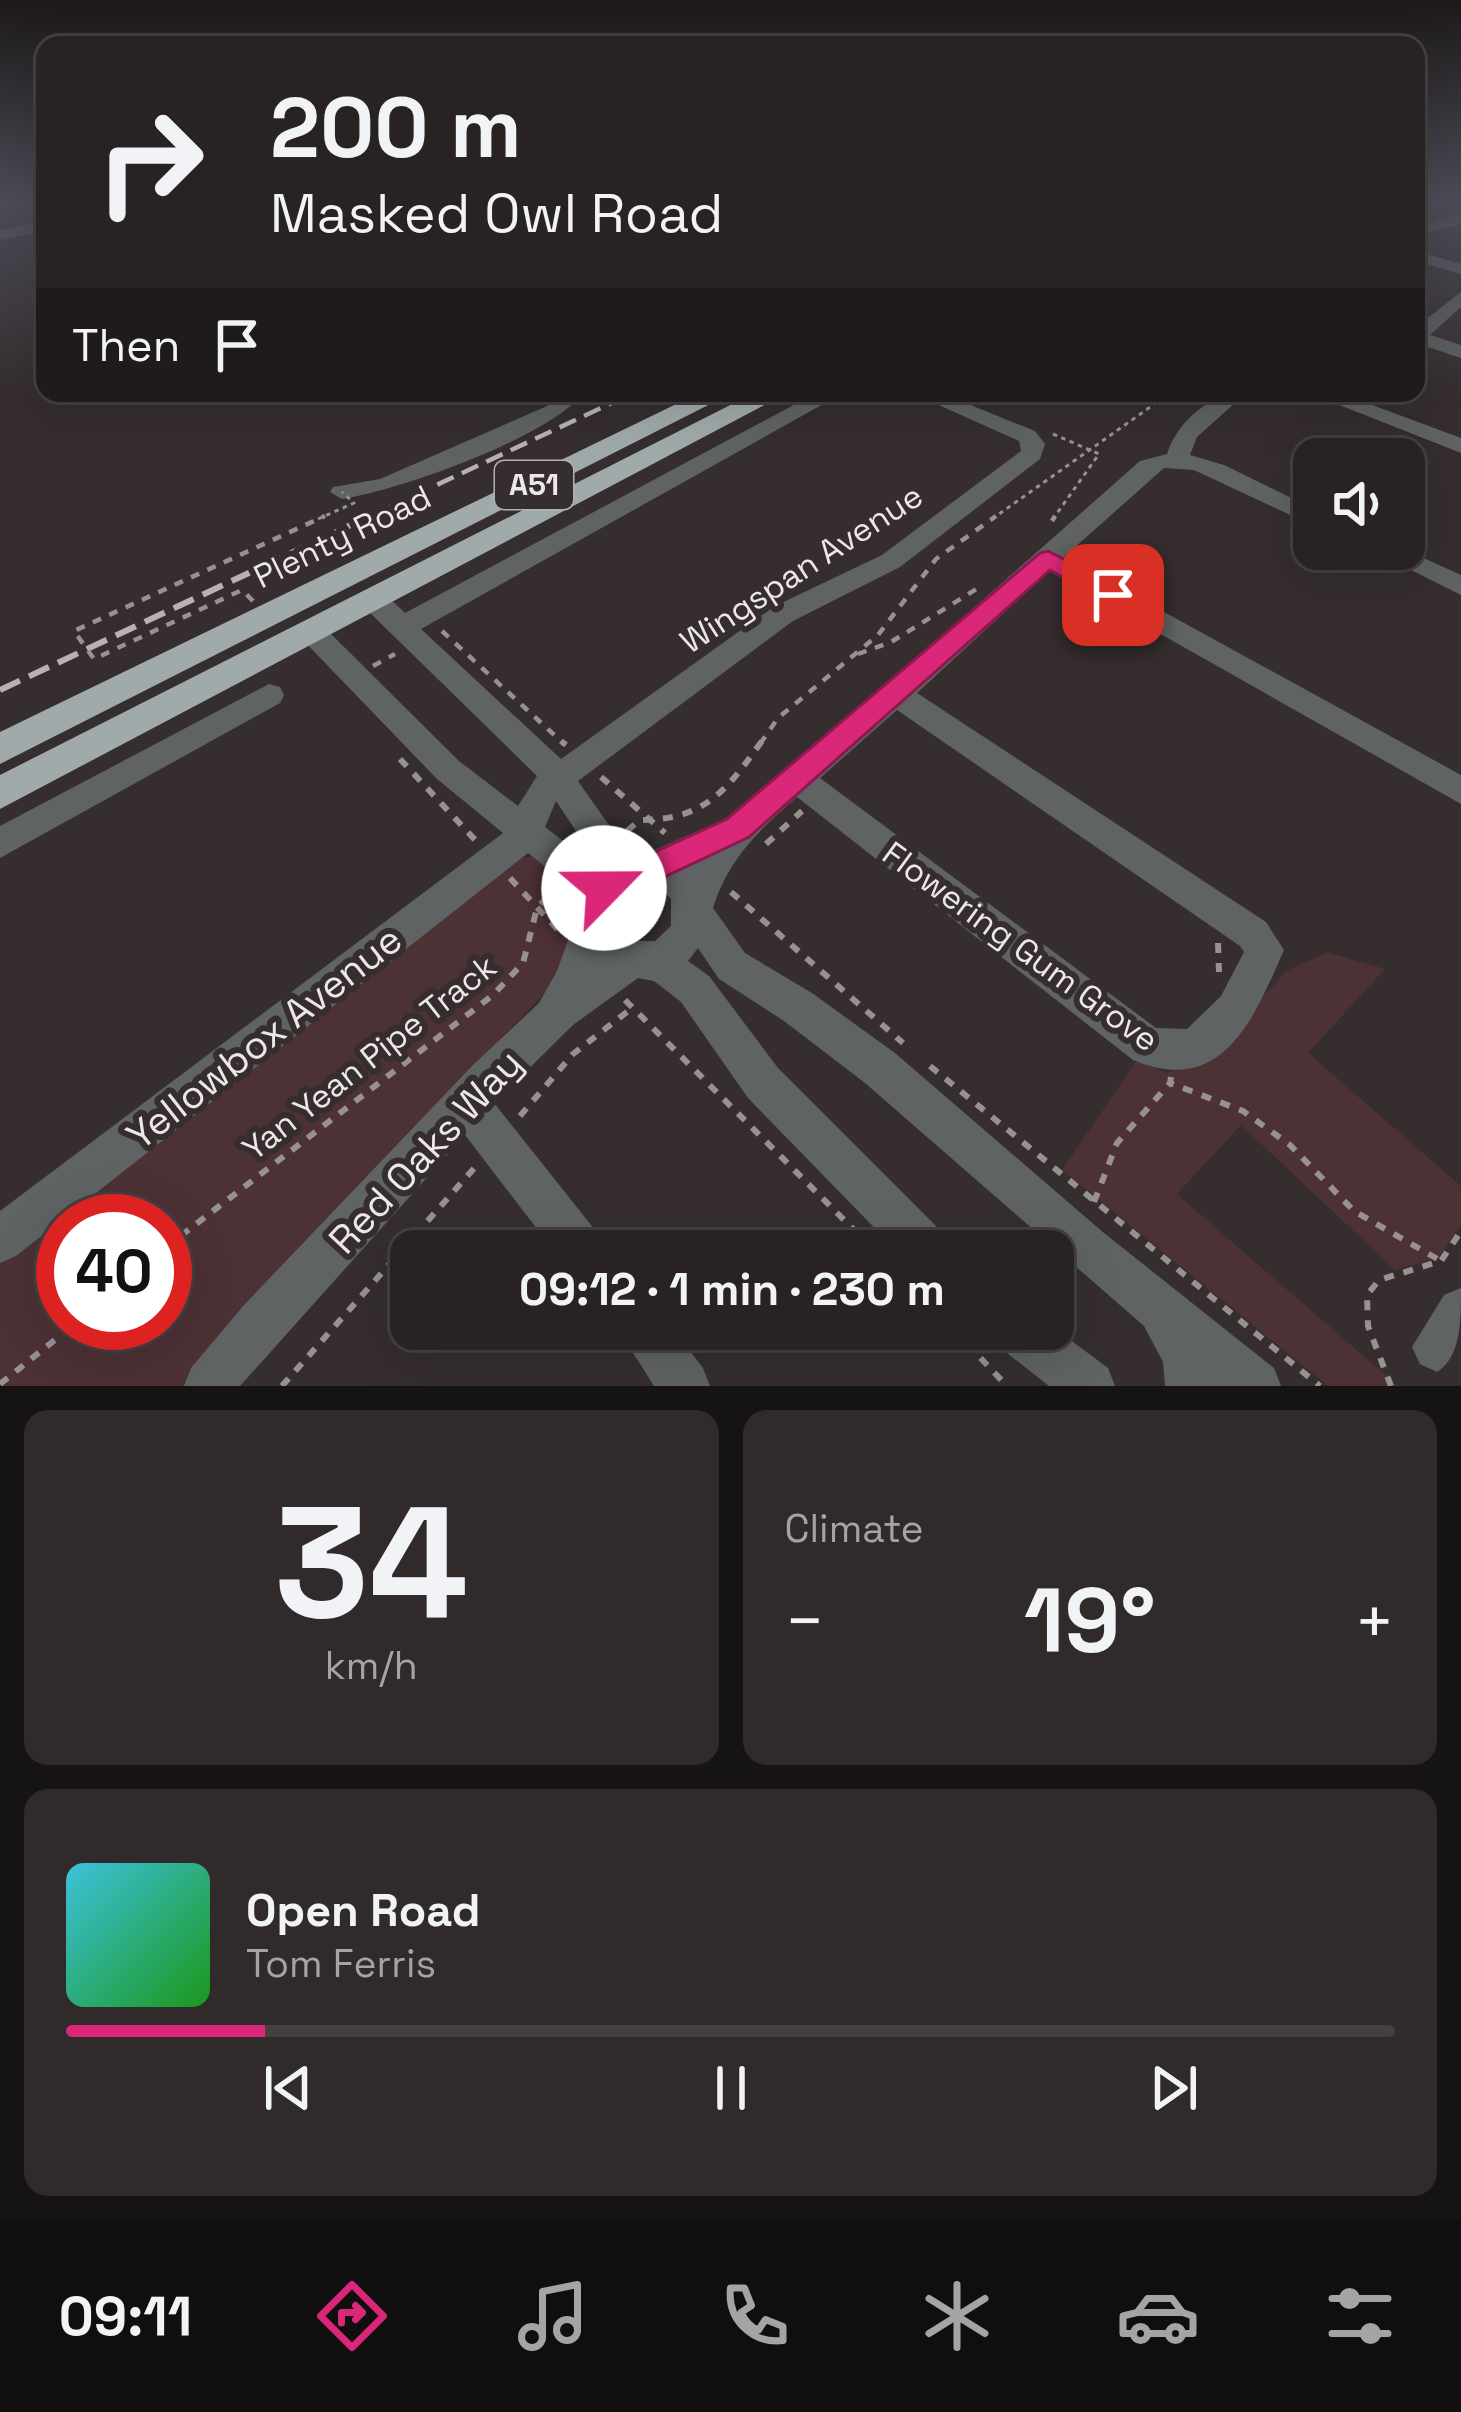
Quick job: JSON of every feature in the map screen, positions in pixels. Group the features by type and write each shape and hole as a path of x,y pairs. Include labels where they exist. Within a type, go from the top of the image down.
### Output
{"highway":[{"name":"Plenty Road","path":"0,749 284,613 348,576 701,402"},
{"name":"Plenty Road","path":"284,613 374,600 757,402"},
{"path":"348,576 374,600"},
{"name":"Plenty Road","path":"0,794 266,656 284,613"}],"street":[{"path":"1425,329 1461,297"},
{"path":"1425,340 1461,352"},
{"path":"342,492 386,485 556,411 564,402"},
{"path":"420,627 816,402"},
{"name":"Wingspan Avenue","path":"571,769 783,614 890,561 1032,454 1034,444 1027,436 945,402"},
{"path":"1177,462 1182,439 1225,402"},
{"path":"1344,402 1461,446"},
{"path":"594,918 604,888 631,870 697,861 738,828 896,694 1045,547 1128,488 1177,462 1293,508"},
{"path":"1045,547 1461,791"},
{"path":"1425,569 1456,583"},
{"path":"374,600 420,627 571,769 606,848 676,876 732,966 867,1058 1256,1386"},
{"path":"284,613 352,672 448,770 577,872 607,945 664,966 695,989 763,1083 908,1230"},
{"name":"Plenty Road","path":"216,727 266,656"},
{"name":"Flowering Gum Grove","path":"796,778 1171,1069 1194,1052 1232,1016 1265,950 1253,934 896,694"},
{"name":"Plenty Road","path":"0,843 268,695"},
{"path":"527,832 543,791 571,769"},
{"name":"Yellowbox Avenue","path":"0,1240 527,832"},
{"path":"637,958 670,951 683,940 695,910 697,861"},
{"name":"Red Oaks Way","path":"541,1028 573,982 594,918"},
{"name":"Red Oaks Way","path":"209,1386 256,1323 309,1276 541,1028 588,987 637,958"},
{"path":"468,1106 567,1230"},
{"name":"Red Oaks Way","path":"232,1386 309,1276"},
{"path":"1148,1298 1177,1334 1187,1356 1190,1386"},
{"path":"658,1350 686,1386"},
{"path":"1043,1350 1090,1386"}],"path":[{"path":"606,848 640,820 676,820 707,806 778,718 858,654 947,550 1157,402"},
{"path":"1045,547 1100,454 1067,440"},
{"path":"284,613 242,590 94,659 74,631 355,503 342,492"},
{"path":"858,654 891,642 985,584"},
{"path":"352,672 367,670 420,627 571,769 648,819 907,1046"},
{"name":"Yan Yean Pipe Track","path":"192,1227 493,995 530,950 540,900 577,872"},
{"path":"1206,930 1220,945 1222,958 1212,987"},
{"path":"282,1386 573,1054 632,1008"},
{"path":"924,1061 1320,1386"},
{"path":"1094,1202 1117,1143 1171,1069 1290,1144 1354,1211 1441,1261"},
{"path":"1391,1386 1368,1326 1367,1295 1379,1280 1441,1261 1461,1232"},
{"path":"0,1384 42,1350"},
{"path":"973,1350 1006,1386"}],"shaded area":[{"path":"537,856 564,884 575,907 566,971 308,1240 186,1386 0,1386 0,1255 36,1227 36,1350 192,1350 192,1194 79,1194 516,858"},
{"path":"1327,952 1385,969 1308,1053 1461,1186 1461,1225 1439,1258 1395,1270 1241,1125 1177,1194 1398,1386 1328,1386 1062,1170 1137,1060 1166,1073 1208,1060 1286,971"}],"railway":[{"path":"364,519 614,402"},
{"path":"0,690 370,516"}],"route":[{"path":"604,888 631,870 651,868 738,828 1048,559 1113,595"}]}
